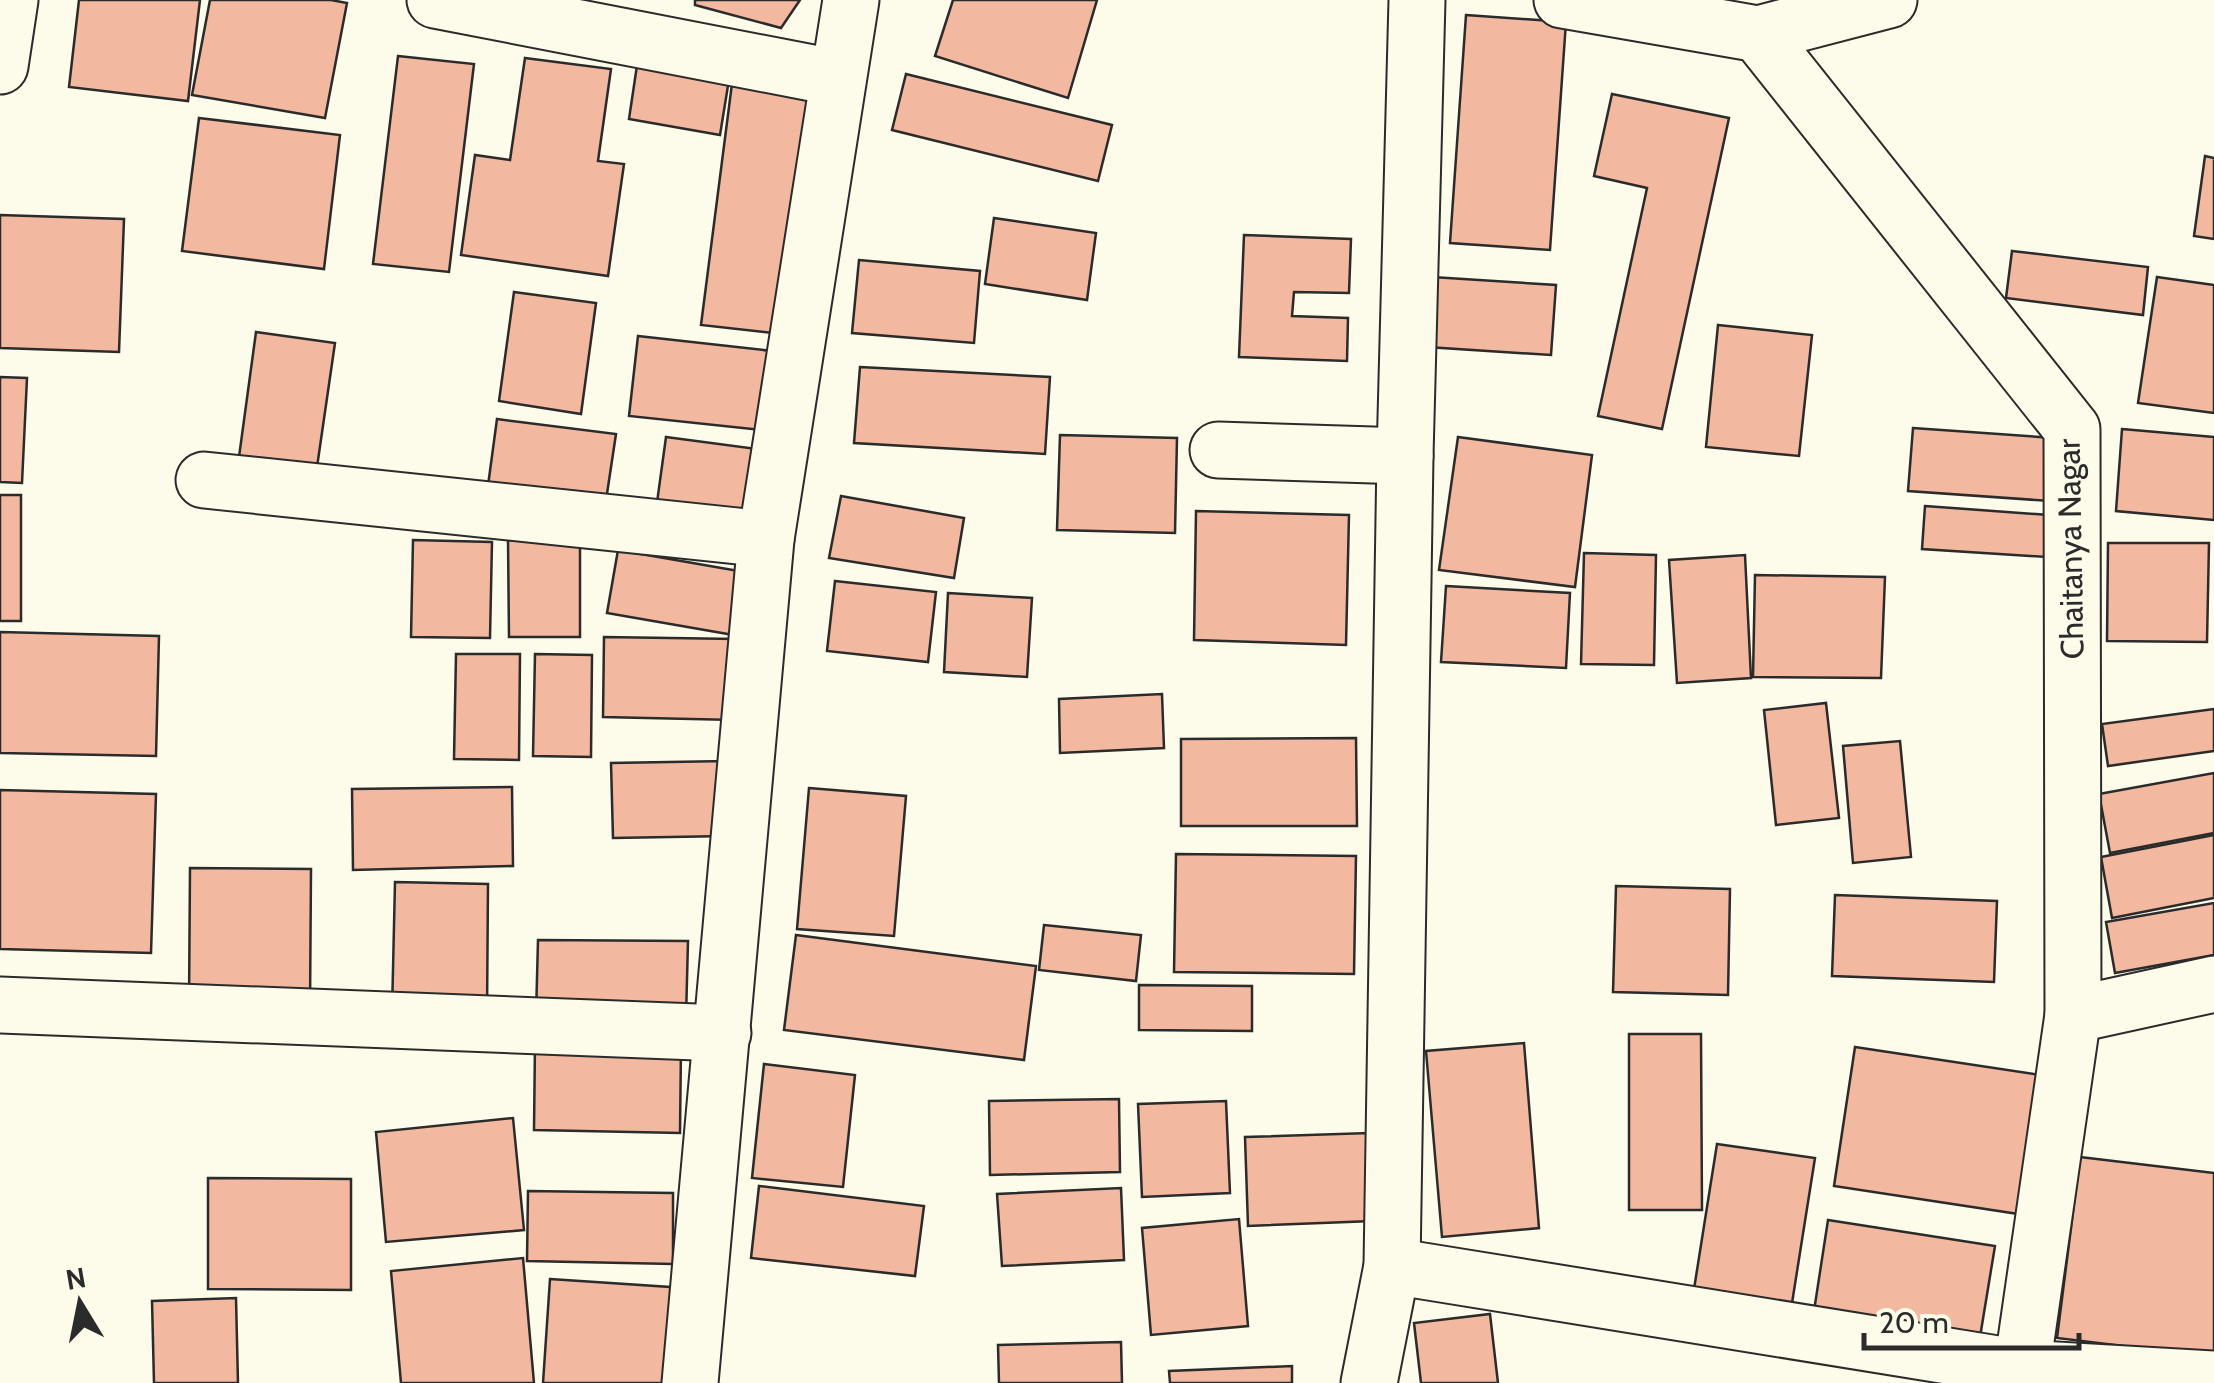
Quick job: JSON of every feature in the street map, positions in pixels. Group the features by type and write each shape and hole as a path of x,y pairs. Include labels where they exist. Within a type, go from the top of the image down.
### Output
{"street":[{"path":"0,66 10,0"},
{"path":"436,0 838,78"},
{"path":"690,1383 766,538 850,0"},
{"path":"1369,1383 1392,1266 1405,456 1418,0"},
{"path":"1562,0 1758,34 1869,3"},
{"name":"Chaitanya Nagar","path":"1758,34 2072,429 2073,1015 2022,1368"},
{"path":"1218,450 1405,456"},
{"path":"204,480 766,538"},
{"path":"2073,1015 2214,984"},
{"path":"0,1005 722,1033"},
{"path":"1392,1266 2022,1368 2214,1380"}],"building":[{"path":"79,0 200,0 188,101 69,87"},
{"path":"210,0 347,3 325,118 192,95"},
{"path":"695,0 800,0 781,28 695,5"},
{"path":"953,0 1097,0 1068,98 935,56"},
{"path":"1466,15 1566,22 1550,250 1450,243"},
{"path":"639,52 731,67 720,135 629,119"},
{"path":"398,56 474,64 449,272 373,264"},
{"path":"525,58 611,69 598,161 624,164 608,276 461,255 475,155 510,160"},
{"path":"734,68 825,80 791,335 701,325"},
{"path":"906,74 1112,125 1098,181 892,130"},
{"path":"1612,94 1729,118 1662,429 1598,416 1647,188 1594,176"},
{"path":"199,118 340,135 324,269 182,251"},
{"path":"2205,156 2214,158 2214,239 2194,236"},
{"path":"0,215 124,219 119,352 0,348"},
{"path":"994,218 1096,233 1087,300 985,284"},
{"path":"1244,235 1351,239 1349,293 1294,292 1292,316 1348,318 1347,361 1239,357"},
{"path":"2012,251 2148,267 2143,315 2006,298"},
{"path":"859,260 980,271 974,343 852,333"},
{"path":"1432,277 1556,285 1551,355 1427,347"},
{"path":"2157,277 2214,285 2214,413 2138,403"},
{"path":"514,292 596,303 581,414 499,401"},
{"path":"1718,325 1812,335 1799,456 1706,447"},
{"path":"256,332 335,343 317,467 239,457"},
{"path":"638,336 781,352 772,431 629,416"},
{"path":"860,367 1050,377 1045,454 854,443"},
{"path":"0,377 27,378 22,483 0,482"},
{"path":"497,419 616,434 605,507 487,493"},
{"path":"1913,428 2054,438 2050,501 1908,491"},
{"path":"2122,429 2214,437 2214,520 2116,511"},
{"path":"1060,435 1177,438 1175,533 1057,530"},
{"path":"666,437 757,449 745,529 655,517"},
{"path":"1458,437 1592,455 1575,587 1439,570"},
{"path":"0,495 21,495 21,621 0,621"},
{"path":"841,496 964,518 954,578 829,558"},
{"path":"1925,506 2049,515 2046,557 1922,549"},
{"path":"1196,511 1349,515 1346,645 1194,640"},
{"path":"413,540 492,542 490,638 411,637"},
{"path":"508,540 580,540 580,637 509,637"},
{"path":"2108,543 2209,543 2207,642 2107,641"},
{"path":"618,550 756,574 745,637 607,613"},
{"path":"1584,553 1656,555 1654,665 1581,664"},
{"path":"1745,555 1751,678 1677,683 1669,560"},
{"path":"1755,575 1885,577 1881,678 1753,677"},
{"path":"835,581 936,592 928,662 827,651"},
{"path":"1446,586 1570,593 1566,668 1441,662"},
{"path":"948,593 1032,598 1027,677 944,672"},
{"path":"0,632 159,636 156,756 0,753"},
{"path":"604,637 736,639 735,720 603,717"},
{"path":"456,654 520,654 519,760 454,759"},
{"path":"535,654 592,655 591,757 533,756"},
{"path":"1162,694 1164,748 1060,753 1059,699"},
{"path":"1826,703 1839,818 1776,825 1764,710"},
{"path":"2214,709 2214,751 2108,766 2102,724"},
{"path":"1356,738 1357,826 1181,826 1181,739"},
{"path":"1900,741 1911,857 1853,863 1843,746"},
{"path":"727,761 727,836 613,838 611,763"},
{"path":"2214,773 2214,833 2110,853 2099,794"},
{"path":"512,787 513,866 353,870 352,789"},
{"path":"809,788 906,796 894,936 797,929"},
{"path":"0,790 156,794 151,953 0,949"},
{"path":"2214,835 2214,898 2112,918 2101,857"},
{"path":"1176,854 1356,856 1354,974 1174,972"},
{"path":"190,868 311,869 310,1008 189,1006"},
{"path":"395,882 488,884 487,1014 392,1013"},
{"path":"1616,886 1730,889 1728,995 1613,992"},
{"path":"1835,895 1997,901 1994,982 1832,976"},
{"path":"2214,903 2214,955 2115,973 2106,922"},
{"path":"1044,925 1141,935 1136,981 1039,970"},
{"path":"796,935 1036,966 1024,1060 784,1030"},
{"path":"538,940 688,941 686,1018 536,1016"},
{"path":"1139,985 1252,986 1252,1031 1139,1030"},
{"path":"1629,1034 1701,1034 1702,1210 1629,1210"},
{"path":"535,1043 681,1045 680,1133 534,1130"},
{"path":"1524,1043 1539,1228 1442,1237 1426,1051"},
{"path":"1855,1047 2047,1076 2025,1215 1834,1186"},
{"path":"764,1064 855,1075 843,1187 752,1178"},
{"path":"1119,1099 1120,1172 990,1175 989,1101"},
{"path":"1226,1101 1230,1193 1142,1197 1138,1104"},
{"path":"513,1118 524,1230 386,1242 376,1132"},
{"path":"1369,1133 1372,1221 1248,1226 1245,1137"},
{"path":"1717,1144 1815,1158 1789,1322 1691,1308"},
{"path":"2080,1157 2214,1173 2214,1357 2057,1338"},
{"path":"208,1178 351,1179 351,1290 208,1289"},
{"path":"759,1186 924,1206 915,1276 751,1258"},
{"path":"1121,1188 1124,1260 1002,1266 997,1194"},
{"path":"528,1191 673,1193 673,1264 527,1261"},
{"path":"1239,1219 1248,1326 1151,1335 1142,1228"},
{"path":"1828,1220 1995,1246 1980,1337 1814,1311"},
{"path":"523,1258 534,1383 401,1383 391,1271"},
{"path":"550,1279 685,1288 678,1383 543,1383"},
{"path":"236,1298 238,1383 154,1383 152,1301"},
{"path":"1490,1314 1498,1383 1421,1383 1414,1323"},
{"path":"1121,1342 1122,1383 999,1383 998,1345"},
{"path":"1292,1366 1292,1383 1170,1383 1169,1371"}]}
